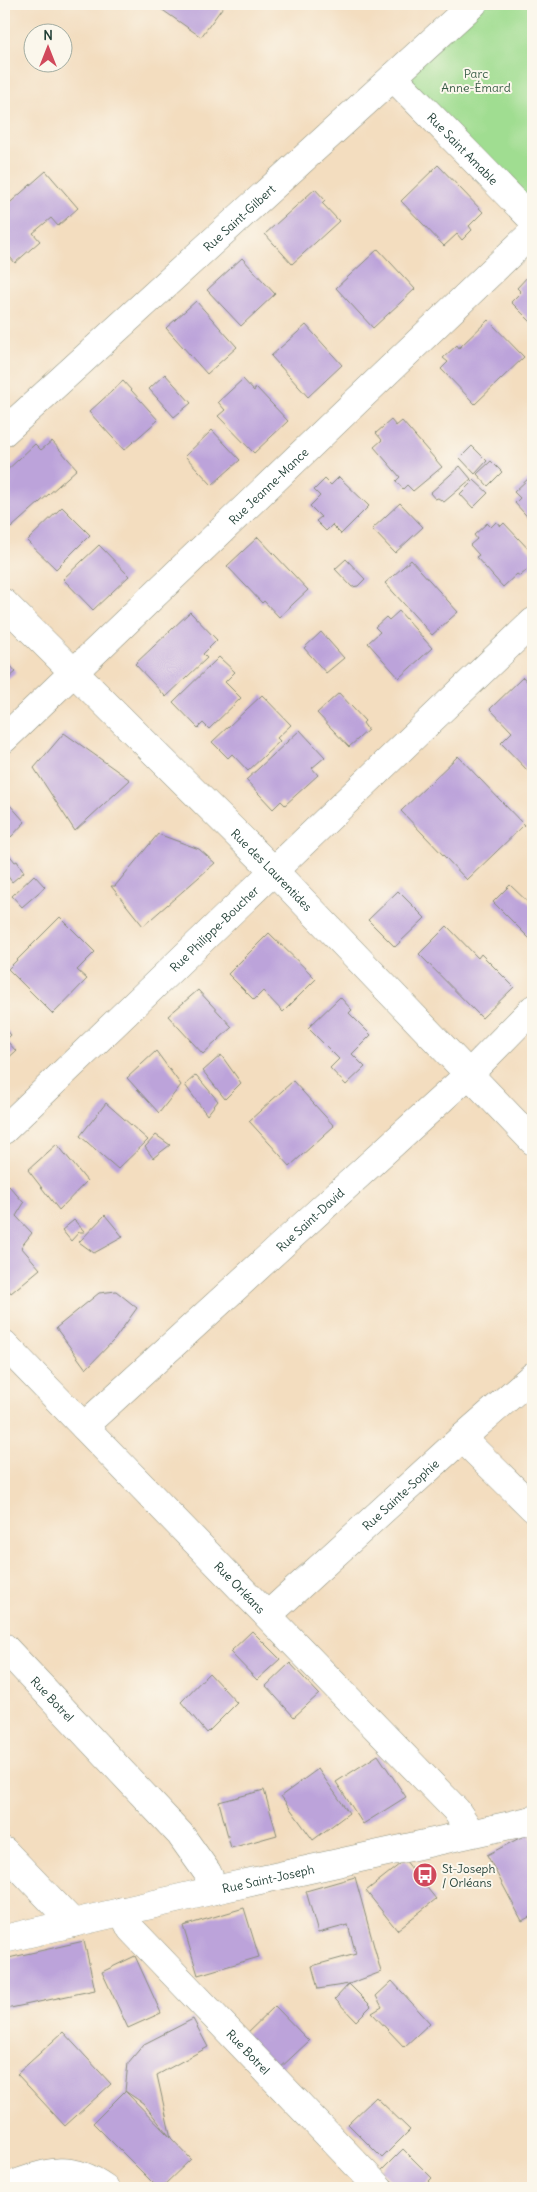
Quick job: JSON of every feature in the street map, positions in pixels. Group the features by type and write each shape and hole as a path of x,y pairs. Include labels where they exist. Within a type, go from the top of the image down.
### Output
{"street":[{"name":"Rue Saint-Gilbert","path":"4,432 473,4"},
{"name":"Rue Saint Amable","path":"393,77 533,220"},
{"name":"Rue Jeanne-Mance","path":"4,739 533,232"},
{"name":"Rue des Laurentides","path":"4,603 275,872 533,1141"},
{"name":"Rue Philippe-Boucher","path":"4,1130 275,872 533,622"},
{"name":"Rue Saint-David","path":"84,1426 469,1074 533,1009"},
{"name":"Rue Orléans","path":"4,1344 456,1810 471,1833"},
{"name":"Rue Sainte-Sophie","path":"268,1615 462,1438 533,1376"},
{"path":"462,1438 533,1508"},
{"name":"Rue Botrel","path":"4,1647 180,1834 204,1866 215,1890"},
{"name":"Rue Saint-Joseph","path":"4,1939 533,1820"},
{"path":"4,1851 72,1923"},
{"name":"Rue Botrel","path":"122,1911 131,1929 378,2188"},
{"path":"4,2188 46,2173 69,2171 92,2178 105,2188"}],"green space":[{"name":"Parc Anne-Émard","path":"473,4 533,4 533,222 393,77"}],"building":[{"path":"154,4 225,4 201,37"},
{"path":"438,165 483,212 469,226 472,230 462,240 457,234 444,246 401,201"},
{"path":"46,171 78,208 58,226 51,218 33,233 40,241 15,263 4,250 4,208"},
{"path":"315,189 325,200 322,203 339,221 292,264 265,234"},
{"path":"378,249 415,289 373,328 336,288"},
{"path":"242,258 275,294 241,326 207,290"},
{"path":"529,275 533,279 533,324 511,302 521,292 517,288"},
{"path":"196,301 237,347 207,374 166,328"},
{"path":"488,320 524,357 475,404 441,369 448,362 443,358 457,345 459,348"},
{"path":"306,325 342,365 308,397 271,356"},
{"path":"165,374 191,403 174,417 149,389"},
{"path":"243,379 254,391 256,387 288,421 254,453 218,416 225,410 218,402"},
{"path":"123,381 158,420 124,450 89,412"},
{"path":"391,420 396,426 402,421 442,467 413,491 407,485 403,489 396,481 400,477 374,447 382,440 376,433"},
{"path":"212,430 240,460 212,485 185,456"},
{"path":"52,441 77,469 11,528 4,520 4,473 35,444 41,450"},
{"path":"472,446 487,461 475,474 460,458"},
{"path":"491,461 502,472 488,486 477,474"},
{"path":"460,466 471,479 444,502 438,498 435,499 430,493"},
{"path":"339,477 369,506 341,534 332,525 326,531 316,521 321,517 310,506 320,496 314,490 325,479 331,485"},
{"path":"529,478 533,482 533,523 515,503 520,498 514,492"},
{"path":"474,480 488,493 473,508 460,494"},
{"path":"400,503 423,527 395,553 372,529"},
{"path":"62,507 90,535 56,569 27,541"},
{"path":"496,522 501,526 504,523 533,554 533,565 520,576 517,574 503,587 476,557 479,555 470,545 477,539 474,535 487,523 491,527"},
{"path":"258,537 308,590 279,617 264,601 262,603 227,566"},
{"path":"99,545 129,576 93,610 63,579"},
{"path":"346,559 365,579 358,586 352,587 335,569"},
{"path":"411,560 458,612 432,635 385,583"},
{"path":"399,611 432,648 399,678 368,643 380,632 375,627 386,617 389,620"},
{"path":"190,612 217,640 203,654 207,658 166,697 135,664"},
{"path":"321,632 344,658 326,673 304,648"},
{"path":"219,657 235,672 225,682 241,698 209,729 203,723 198,728 173,702"},
{"path":"4,658 16,672 4,682"},
{"path":"523,677 533,688 533,766 528,771 501,743 512,732 490,709"},
{"path":"339,693 365,721 363,723 368,730 349,747 317,713"},
{"path":"262,695 291,725 277,738 280,741 248,771 232,754 228,758 212,742"},
{"path":"300,730 325,757 312,768 318,775 285,805 281,801 273,809 246,780"},
{"path":"64,733 130,780 75,831 34,768"},
{"path":"458,756 524,825 467,880 401,811"},
{"path":"9,804 25,822 11,837 4,828 4,809"},
{"path":"158,834 199,849 215,863 143,926 111,886 115,886"},
{"path":"4,848 15,862 17,861 24,872 12,882 4,871"},
{"path":"34,875 45,887 22,907 12,896"},
{"path":"510,885 533,907 533,942 493,902"},
{"path":"398,891 425,918 395,947 368,920"},
{"path":"60,917 95,952 77,970 87,979 53,1014 8,969"},
{"path":"447,926 478,958 481,954 514,987 482,1018 419,954"},
{"path":"269,933 316,979 283,1012 263,991 254,1000 228,974"},
{"path":"198,990 232,1027 203,1054 168,1016"},
{"path":"340,997 352,1010 349,1013 371,1035 352,1054 365,1067 346,1085 330,1068 339,1059 308,1028"},
{"path":"4,1027 11,1035 6,1040 16,1051 4,1062"},
{"path":"156,1051 181,1085 159,1113 127,1078"},
{"path":"221,1055 241,1083 225,1099 203,1071"},
{"path":"196,1075 218,1101 207,1115 185,1085"},
{"path":"293,1081 334,1126 290,1166 249,1121"},
{"path":"106,1103 148,1140 118,1169 80,1136"},
{"path":"156,1135 170,1145 153,1158 145,1147"},
{"path":"57,1144 87,1181 59,1210 28,1170"},
{"path":"9,1186 24,1203 16,1216 32,1233 21,1247 40,1269 11,1293 4,1284 4,1191"},
{"path":"105,1215 123,1237 94,1253 79,1242"},
{"path":"74,1220 85,1232 79,1232 71,1241 62,1230"},
{"path":"116,1291 137,1308 114,1340 86,1369 56,1328 99,1293"},
{"path":"252,1631 280,1659 257,1680 230,1652"},
{"path":"290,1663 319,1694 294,1717 266,1686"},
{"path":"209,1673 237,1703 207,1733 181,1702"},
{"path":"378,1755 406,1797 363,1824 336,1782"},
{"path":"318,1769 349,1813 313,1840 281,1796"},
{"path":"264,1790 277,1835 231,1848 219,1802"},
{"path":"529,1833 533,1842 533,1915 522,1921 487,1855"},
{"path":"405,1860 436,1899 397,1930 366,1891"},
{"path":"355,1877 381,1972 349,1984 318,1989 312,1966 356,1954 348,1925 318,1933 306,1891"},
{"path":"244,1908 259,1957 198,1975 183,1926"},
{"path":"84,1941 95,1990 6,2009 4,1998 4,1959"},
{"path":"135,1956 161,2013 128,2028 102,1972"},
{"path":"392,1981 430,2023 404,2047 372,2013 382,2007 376,1996"},
{"path":"349,1984 371,2006 356,2021 335,1999"},
{"path":"275,2006 309,2041 277,2071 244,2036"},
{"path":"193,2019 208,2047 157,2075 171,2138 191,2159 161,2188 158,2188 93,2123 125,2091 128,2063 144,2044","holes":["125,2091 143,2103 170,2137"]},
{"path":"63,2032 111,2084 65,2126 17,2074"},
{"path":"376,2097 410,2130 382,2158 348,2124"},
{"path":"403,2149 432,2178 422,2188 399,2188 381,2171"}],"place":[{"name":"St-Joseph / Orléans","path":"425,1875"}]}
